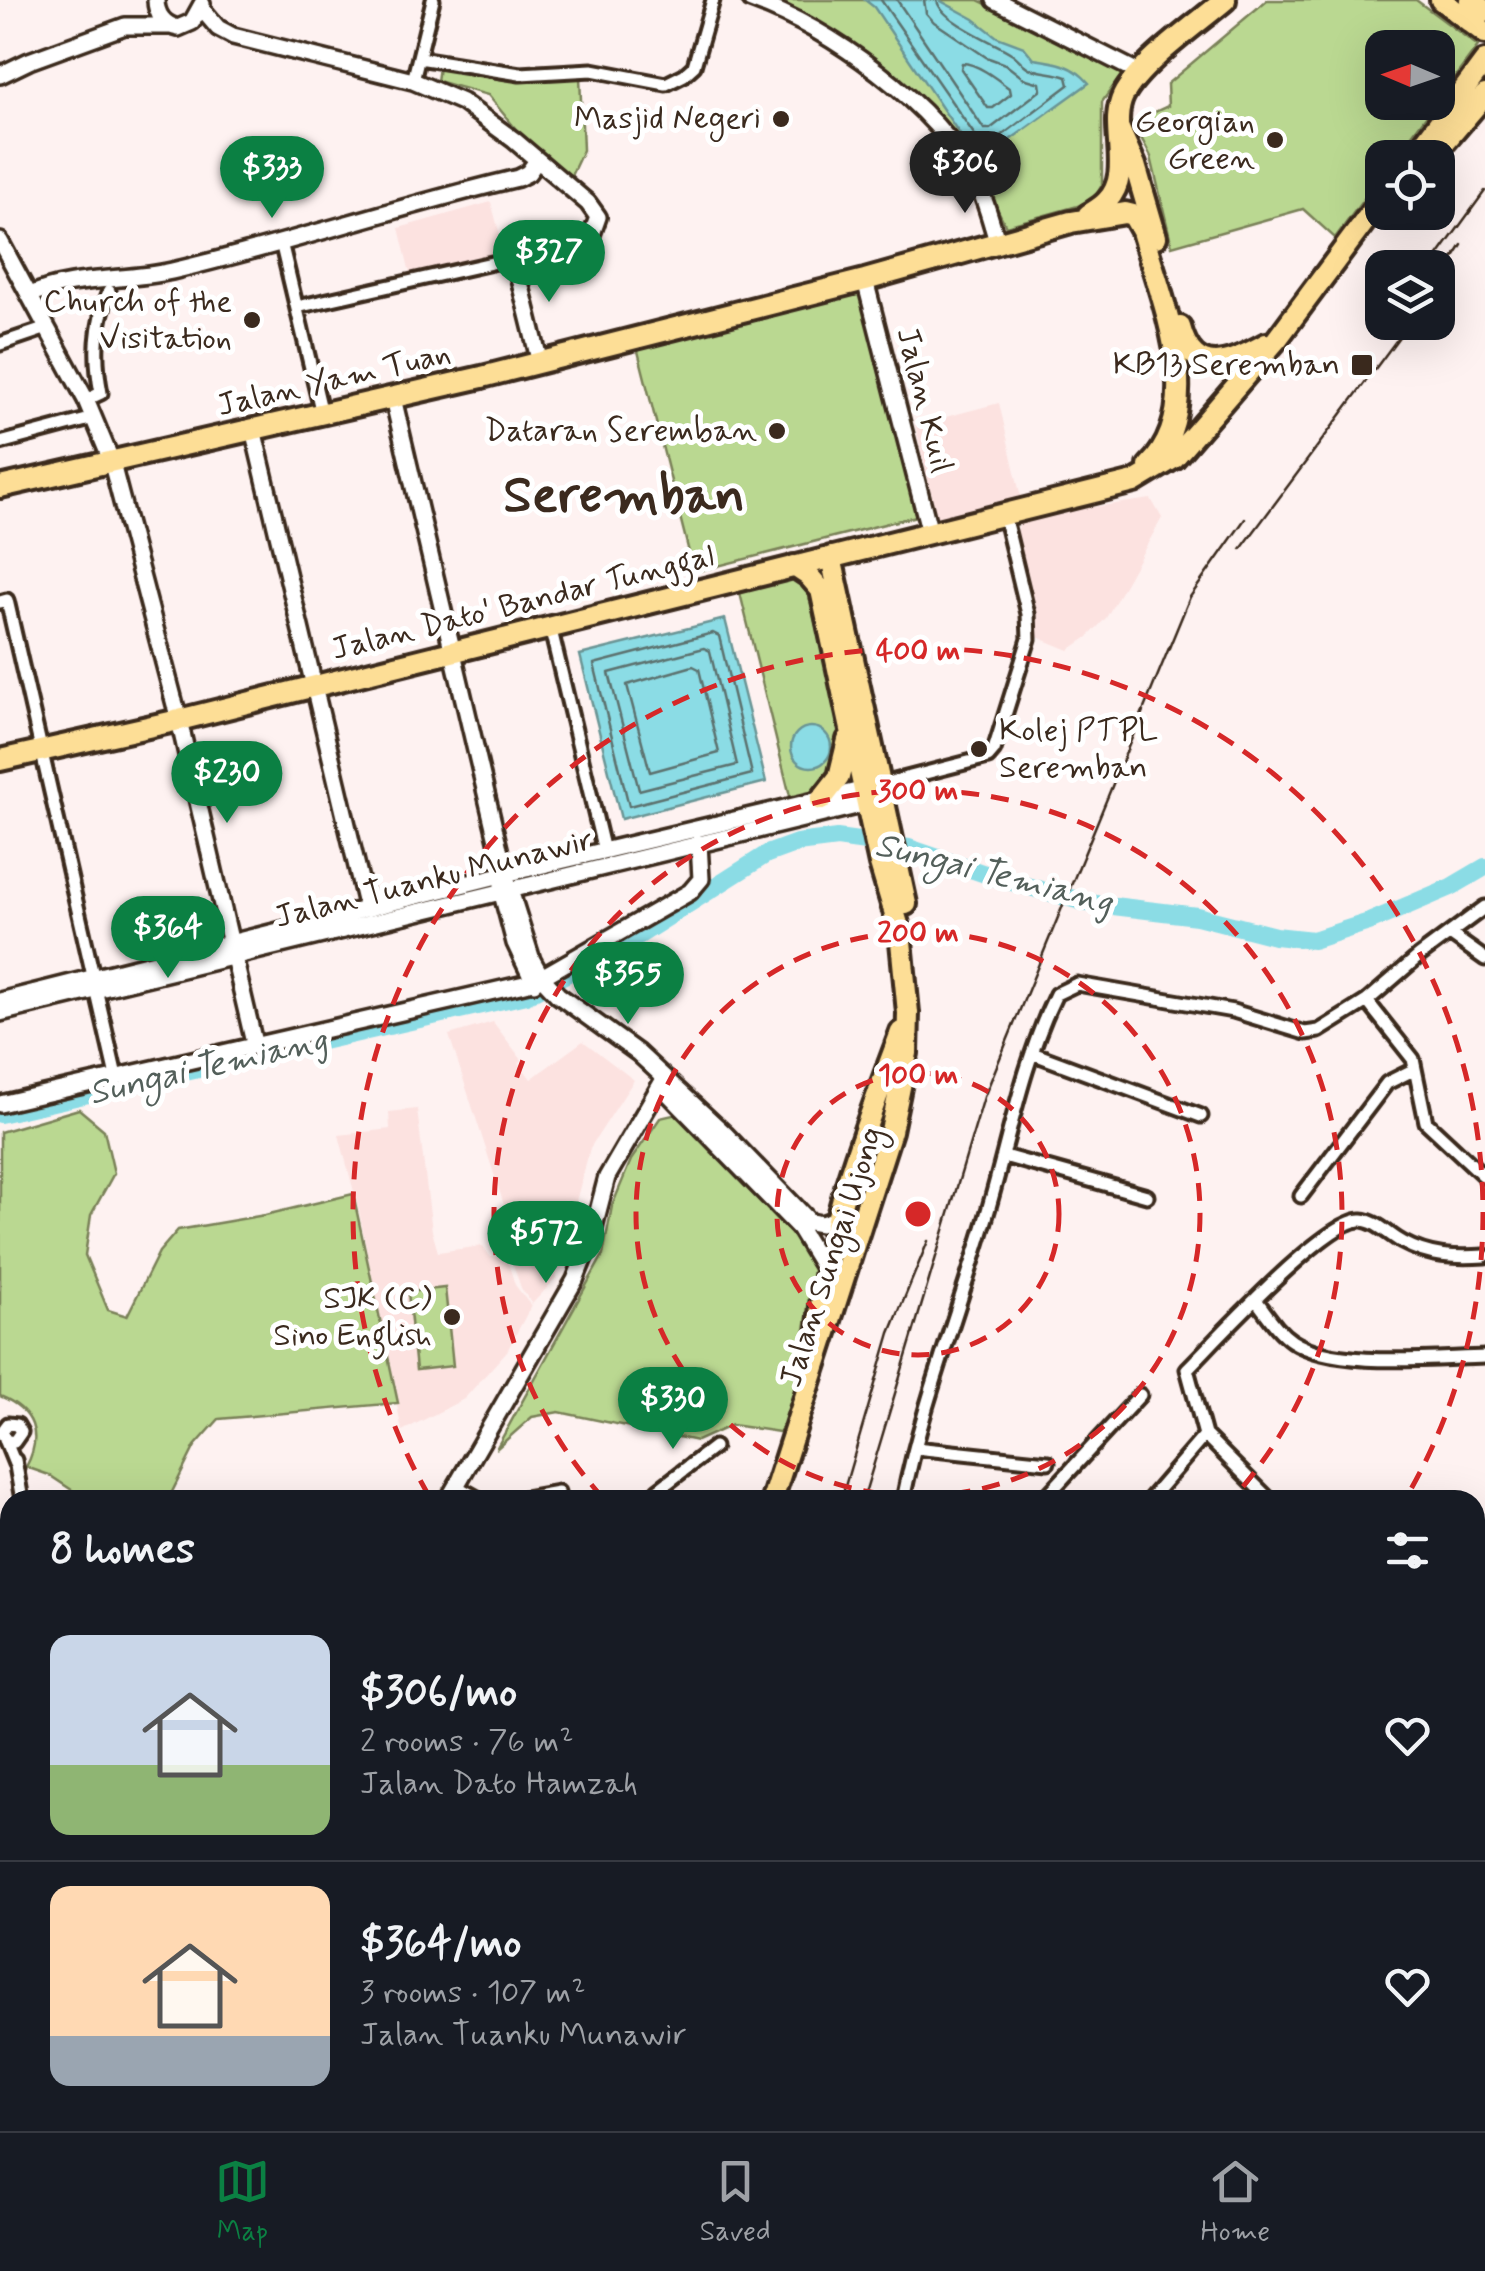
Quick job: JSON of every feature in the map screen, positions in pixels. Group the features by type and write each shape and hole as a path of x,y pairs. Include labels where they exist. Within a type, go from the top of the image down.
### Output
{"highway":[{"path":"1086,218 1106,202 1116,185 1120,104 1140,73 1225,0"},
{"path":"1441,0 1485,33"},
{"path":"1470,0 1485,11"},
{"path":"1426,140 1485,61"},
{"path":"1446,140 1485,95"},
{"path":"1119,128 1135,165 1188,351 1204,361 1226,362 1277,338"},
{"name":"Jalan Yam Tuan","path":"0,487 540,363 1086,218 1125,213 1138,221 1178,363 1176,410 1165,448 1152,463 1119,487"},
{"path":"1119,487 1174,458 1277,338 1365,221"},
{"path":"1331,266 1368,230"},
{"name":"Jalan Dato' Bandar Tunggal","path":"0,760 179,720 1119,487"},
{"name":"Jalan Sungai Ujong","path":"775,1490 891,1132 907,1053 908,1013 900,931 831,557"},
{"name":"Jalan Sungai Ujong","path":"794,566 810,576 821,590 850,724 872,795"},
{"path":"821,800 833,788 845,764 850,724"},
{"name":"Jalan Sungai Ujong","path":"789,1490 903,1135 912,1094 920,1012 916,954 888,864"},
{"path":"817,1362 824,1268 908,1013"}],"main road":[{"path":"125,26 152,0 158,14 174,27"},
{"path":"751,0 802,21 830,38 867,64 914,106 972,174 998,244"},
{"path":"996,0 1140,73"},
{"path":"174,27 192,22 202,4 218,28 232,36"},
{"path":"0,75 125,26 174,27 232,36 413,81 462,102 596,212 598,224 586,238 514,258 540,363"},
{"path":"30,295 55,285 168,272 518,178 536,162"},
{"path":"0,241 86,400 111,460 179,720 254,1043"},
{"name":"Jalan Kuil","path":"864,280 930,533"},
{"path":"393,398 506,884 545,988 662,1082 781,1202 824,1268"},
{"path":"252,429 367,908"},
{"name":"Jalan Tuanku Munawir","path":"233,949 367,908 506,884 604,851 821,800 872,795"},
{"name":"Jalan Tuanku Munawir","path":"0,1013 95,983 506,884 699,843 872,795"},
{"path":"0,1104 254,1043 545,988 690,892 701,879 699,843"},
{"name":"Jalan Tuanku Munawir","path":"0,1000 95,983"},
{"path":"454,1490 575,1280 590,1242 607,1176 662,1082"},
{"path":"781,1202 810,1222 820,1224 839,1218"}],"street":[{"path":"413,81 434,0"},
{"path":"419,58 508,73 592,70 666,84 694,66 712,0"},
{"path":"281,242 322,414"},
{"path":"296,308 514,258"},
{"path":"86,400 100,393 95,349 108,291"},
{"path":"0,344 47,328"},
{"path":"0,443 94,418"},
{"path":"872,795 988,756 994,750 1029,639 1028,614 1004,515"},
{"path":"0,602 6,600 116,1076"},
{"path":"550,626 604,851"},
{"path":"905,1490 1032,1053 1056,994 1077,984 1233,1011 1305,1033 1319,1031 1368,1002 1485,907"},
{"path":"1450,934 1485,959"},
{"path":"1368,1002 1413,1058 1426,1122 1485,1178"},
{"path":"1032,1053 1201,1116"},
{"path":"1301,1196 1387,1082 1414,1069"},
{"path":"1004,1156 1147,1196"},
{"path":"1260,1490 1205,1434 1187,1368 1293,1263 1340,1227 1359,1219 1372,1222 1406,1245 1431,1255 1485,1256"},
{"path":"1256,1300 1292,1340 1317,1352 1345,1358 1485,1358"},
{"path":"1052,1490 1140,1395"},
{"path":"14,1464 20,1430 12,1423 2,1430 20,1490"},
{"path":"1157,1490 1205,1434"},
{"path":"658,1490 714,1447"},
{"path":"915,1448 1048,1462"}],"shaded area":[{"path":"491,202 505,253 410,273 399,228"},
{"path":"999,403 1022,502 937,520 915,425"},
{"path":"1151,499 1162,518 1106,618 1069,650 1035,636 1016,534 1022,517"},
{"path":"493,1022 522,1060 519,1063 531,1079 583,1041 634,1080 590,1148 556,1278 532,1304 521,1288 507,1246 516,1242 449,1035"},
{"name":"SJK (C) Sino English","path":"417,1109 438,1252 482,1246 491,1257 506,1256 515,1285 531,1306 507,1351 464,1399 402,1431 359,1211 339,1135 390,1129 389,1112"}],"green space":[{"path":"777,0 978,0 1125,70 1102,102 1102,185 1092,202 1006,226 979,173 937,119 879,62"},
{"name":"Georgian Green","path":"1267,0 1416,0 1478,46 1455,77 1455,30 1365,30 1365,120 1423,120 1408,140 1365,140 1365,197 1335,238 1303,209 1172,246 1151,157 1133,122 1168,106 1167,84"},
{"path":"439,67 506,80 580,76 583,150 569,180 529,145 488,95 437,81"},
{"name":"Dataran Seremban","path":"859,290 916,516 694,572 637,347"},
{"path":"795,578 809,595 841,736 834,773 817,794 791,800 740,593"},
{"path":"79,1109 104,1130 114,1173 91,1215 85,1255 108,1310 127,1316 159,1252 178,1230 353,1194 398,1403 219,1419 195,1446 173,1490 72,1490 49,1475 26,1467 34,1444 32,1425 21,1408 0,1396 0,1132"},
{"path":"677,1114 814,1248 817,1263 786,1433 732,1425 697,1441 559,1412 532,1417 496,1449 603,1255 612,1206 631,1160 660,1118"},
{"path":"445,1288 453,1366 416,1370 408,1292"}],"water":[{"path":"865,0 939,0 997,37 1024,47 1034,59 1071,68 1089,83 982,160 965,142 874,7"},
{"path":"725,619 766,782 621,819 580,655"},
{"path":"811,727 825,733 831,747 825,761 811,767 797,761 791,747 797,733"}],"waterway":[{"name":"Sungai Temiang","path":"0,1114 526,995 635,938 767,854 797,843 837,838 909,848 1088,903 1197,916 1275,936 1313,940 1369,922 1451,887 1485,867"}],"railway":[{"path":"1442,250 1485,191"},
{"path":"1455,256 1462,245"},
{"path":"1241,549 1397,340"},
{"path":"866,1490 984,1097 1190,597 1245,519"},
{"path":"844,1490 890,1333 928,1241"}],"place":[{"name":"Masjid Negeri","path":"781,119"},
{"name":"Georgian Green","path":"1275,140"},
{"name":"Church of the Visitation","path":"252,320"},
{"name":"KB13 Seremban","path":"1362,365"},
{"name":"Dataran Seremban","path":"777,431"},
{"name":"Kolej PTPL Seremban","path":"979,749"},
{"name":"SJK (C) Sino English","path":"452,1317"}],"district":[{"name":"Seremban","path":"624,497"}]}
